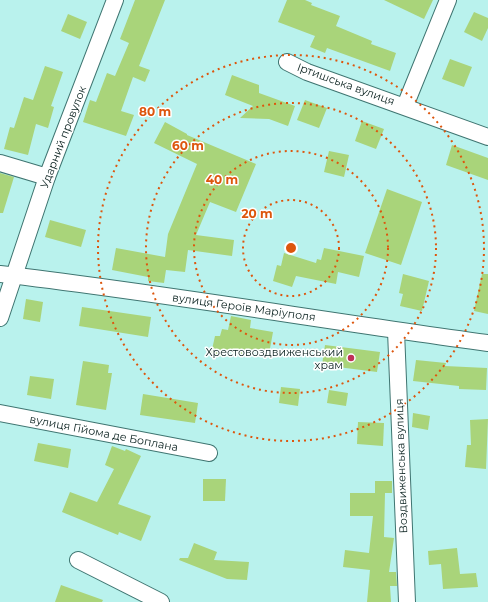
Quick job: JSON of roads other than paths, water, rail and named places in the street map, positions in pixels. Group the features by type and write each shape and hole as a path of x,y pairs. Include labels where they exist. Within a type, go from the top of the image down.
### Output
{"street":[{"name":"Іртишська вулиця","path":"406,106 448,0"},
{"name":"Ударний провулок","path":"7,274 47,177 113,1"},
{"name":"Іртишська вулиця","path":"287,62 307,72 406,106 488,137"},
{"path":"0,163 47,177"},
{"path":"0,318 7,274"},
{"name":"вулиця Героїв Маріуполя","path":"7,274 251,307 396,331 488,343"},
{"name":"Воздвиженська вулиця","path":"396,331 407,602"},
{"name":"вулиця Гійома де Боплана","path":"0,413 209,453"},
{"path":"78,560 161,602"}],"place":[{"name":"Хрестовоздвиженський храм","path":"351,358"}]}
